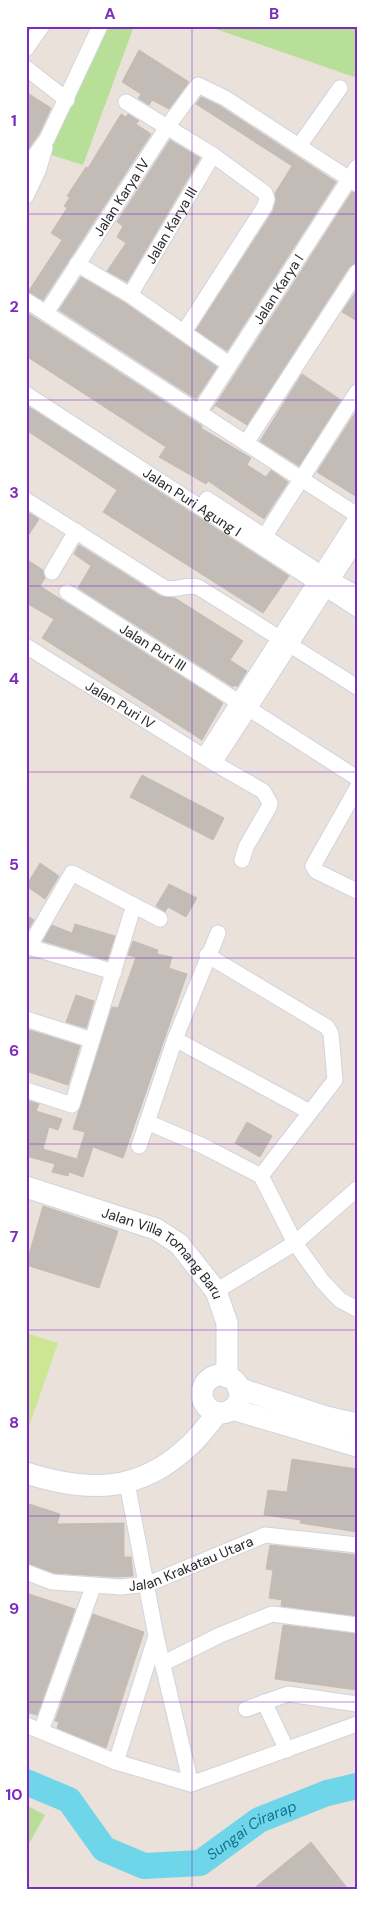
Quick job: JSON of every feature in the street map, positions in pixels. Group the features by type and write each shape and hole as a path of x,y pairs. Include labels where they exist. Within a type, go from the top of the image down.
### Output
{"street":[{"path":"26,48 42,26"},
{"path":"26,168 47,139 67,100 100,26"},
{"path":"26,68 67,100"},
{"name":"Jalan Karya IV","path":"46,313 168,127 198,85 225,98 299,146"},
{"path":"340,88 299,146 354,176"},
{"path":"126,102 213,155 265,192 267,199 265,206 184,332"},
{"path":"26,196 38,171 47,139"},
{"name":"Jalan Karya III","path":"130,295 213,155"},
{"name":"Jalan Karya I","path":"199,412 354,176"},
{"path":"78,264 130,295 229,364"},
{"path":"246,443 357,272"},
{"path":"27,302 302,478 357,516 324,582 209,760 263,791 270,803 246,847 242,860"},
{"name":"Jalan Puri Agung I","path":"26,384 118,447 324,582 357,609"},
{"path":"261,541 357,392"},
{"name":"Jalan Puri Agung I","path":"26,394 118,447"},
{"path":"26,500 165,588 172,589 188,584 198,587 357,688"},
{"path":"52,572 76,531"},
{"path":"324,582 357,541"},
{"name":"Jalan Puri Agung I","path":"324,582 357,594"},
{"name":"Jalan Puri III","path":"67,592 246,705 357,778"},
{"name":"Jalan Puri IV","path":"26,646 209,760"},
{"path":"357,788 313,866 316,871 357,892"},
{"path":"114,972 28,946 72,873 160,919"},
{"path":"26,1090 72,1105 134,905"},
{"path":"139,1146 175,1039 207,954 218,933"},
{"path":"207,954 329,1030 335,1080 261,1176"},
{"path":"26,1018 92,1040"},
{"path":"175,1039 310,1112"},
{"path":"147,1122 201,1145 261,1176 295,1243 323,1282 340,1300 357,1309"},
{"name":"Jalan Villa Tomang Baru","path":"26,1187 156,1229 179,1244 216,1291 228,1323 233,1382"},
{"path":"216,1291 295,1243 357,1189"},
{"path":"357,1424 326,1417 233,1382 212,1377 203,1387 202,1394 206,1405 357,1446"},
{"path":"26,1473 57,1483 81,1487 127,1484 162,1466 190,1445 239,1396 233,1382"},
{"path":"127,1484 148,1584 156,1636 192,1784"},
{"name":"Jalan Krakatau Utara","path":"26,1572 52,1582 93,1587 121,1587 148,1584 265,1535 357,1544"},
{"path":"41,1731 93,1587"},
{"path":"164,1663 220,1635 272,1614 357,1624"},
{"path":"116,1762 156,1636"},
{"path":"246,1709 292,1694 357,1704"},
{"path":"264,1702 287,1750"},
{"path":"26,1724 116,1762 192,1784 357,1724"}],"green space":[{"path":"101,26 134,26 83,165 42,152"},
{"path":"207,26 357,26 357,78"},
{"path":"26,1333 58,1343 28,1429 26,1429"},
{"path":"26,1805 45,1815 26,1849"}],"building":[{"path":"139,50 189,82 169,109 152,100 149,105 138,98 141,94 122,82"},
{"path":"26,92 51,108 39,134 26,152"},
{"path":"201,97 220,106 336,182 227,351 196,330 273,211 276,201 275,193 292,166 196,104"},
{"path":"121,114 126,117 128,114 139,121 136,124 151,134 43,300 28,292 62,240 51,233 67,208 64,206 70,197 67,196 86,167 88,168"},
{"path":"170,140 200,158 127,282 107,271 126,243 117,237 123,226 117,222"},
{"path":"352,192 357,193 357,263 349,267 247,425 215,405"},
{"path":"81,277 125,303 217,367 196,399 59,310"},
{"path":"357,290 357,321 342,312"},
{"path":"26,312 202,426 201,428 251,458 247,465 266,477 271,470 288,482 264,519 208,481 206,484 159,457 166,447 26,356"},
{"path":"302,374 341,400 299,466 260,441"},
{"path":"26,405 289,576 263,613 103,512 117,490 26,430"},
{"path":"357,410 357,497 317,472"},
{"path":"26,511 39,519 26,539"},
{"path":"79,545 160,596 175,598 243,641 230,660 247,671 237,687 235,685 233,687 78,588 91,566 74,554"},
{"path":"26,559 43,570 45,578 40,586 223,703 202,740 42,638 54,619 26,603"},
{"path":"142,775 224,818 213,840 130,797"},
{"path":"40,863 59,876 45,899 26,886"},
{"path":"169,884 197,898 186,917 168,907 165,912 156,906"},
{"path":"26,915 34,920 26,933"},
{"path":"75,924 115,936 107,960 43,941 52,925 72,933"},
{"path":"133,941 158,950 157,954 172,957 169,968 187,974 123,1158 93,1147 83,1177 69,1172 68,1176 52,1172 55,1164 26,1156 26,1100 39,1104 36,1111 62,1119 58,1130 49,1127 43,1149 77,1159 85,1132 73,1129 112,1007 118,1008 136,957 128,955"},
{"path":"76,995 94,1001 86,1028 66,1022"},
{"path":"26,1029 80,1046 68,1085 26,1071"},
{"path":"247,1122 272,1136 260,1157 235,1143"},
{"path":"43,1206 118,1231 99,1288 26,1265"},
{"path":"292,1459 357,1469 357,1532 300,1523 301,1520 264,1515 268,1490 287,1492"},
{"path":"26,1503 60,1514 57,1524 124,1523 124,1557 131,1557 133,1576 117,1577 54,1573 26,1563"},
{"path":"270,1545 357,1555 357,1616 281,1606 282,1600 269,1598 273,1570 266,1569"},
{"path":"26,1593 75,1609 37,1715 26,1712"},
{"path":"93,1614 144,1632 106,1748 57,1728 59,1722 55,1721"},
{"path":"283,1625 357,1634 357,1690 275,1679"},
{"path":"311,1842 348,1889 253,1889"}],"waterway":[{"name":"Sungai Cirarap","path":"26,1782 69,1800 104,1849 144,1866 200,1863 259,1820 327,1793 357,1786"}]}
